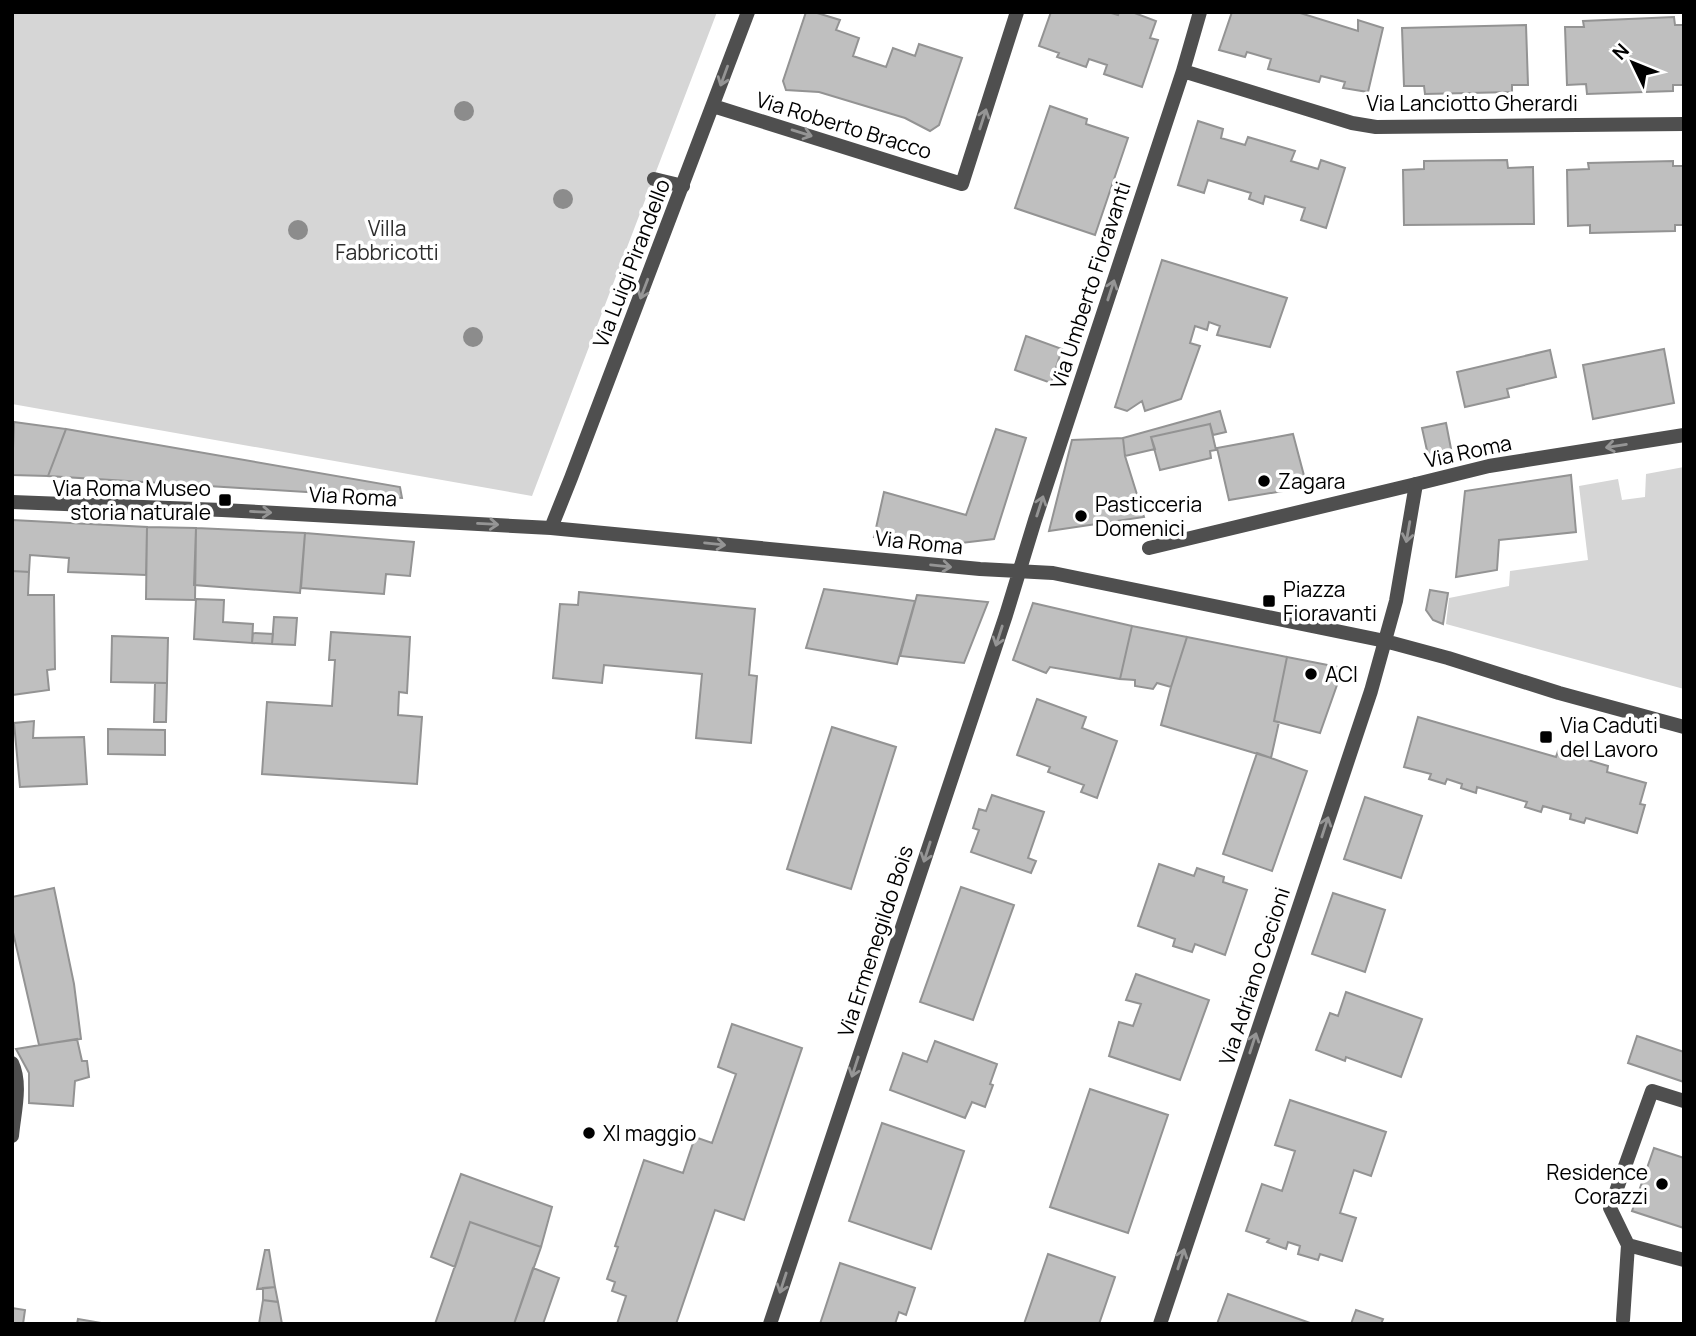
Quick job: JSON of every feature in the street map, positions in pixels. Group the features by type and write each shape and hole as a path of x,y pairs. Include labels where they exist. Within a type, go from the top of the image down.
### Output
{"street":[{"name":"Via Luigi Pirandello","path":"551,527 748,12"},
{"name":"Via Roberto Bracco","path":"713,106 962,184 1017,12"},
{"name":"Via Umberto Fioravanti","path":"1020,571 1200,12"},
{"name":"Via Lanciotto Gherardi","path":"1183,71 1352,123 1376,127 1684,124"},
{"path":"654,179 683,186"},
{"name":"Via Roma","path":"12,502 551,527 979,569 1053,573 1385,640 1396,601 1416,484 1489,466 1684,435"},
{"path":"1149,548 1416,484"},
{"name":"Via Ermenegildo Bois","path":"770,1324 1020,571"},
{"path":"1385,640 1559,693 1684,727"},
{"name":"Via Adriano Cecioni","path":"1160,1324 1371,691 1385,640"},
{"path":"12,1063 17,1082 12,1136"},
{"path":"1623,1320 1628,1245 1610,1208 1652,1091 1684,1101"},
{"path":"1628,1245 1684,1261"}],"green space":[{"name":"Villa Fabbricotti","path":"12,12 717,12 532,496 12,404"},
{"path":"1684,467 1684,689 1446,624 1449,598 1509,586 1510,571 1588,560 1579,486 1618,479 1622,500 1645,497 1646,474"}],"building":[{"path":"806,12 840,20 836,30 859,38 853,56 886,67 893,48 915,56 919,44 962,58 939,125 930,131 905,118 819,92 786,90 783,81"},
{"path":"1051,12 1108,12 1118,15 1119,12 1132,12 1156,21 1150,38 1158,40 1142,87 1104,74 1107,65 1089,59 1086,67 1057,57 1059,53 1039,46"},
{"path":"1232,12 1297,12 1358,31 1358,20 1383,28 1368,92 1343,88 1345,82 1321,76 1319,82 1268,69 1271,59 1247,52 1245,57 1219,50"},
{"path":"1674,17 1675,25 1684,25 1684,85 1673,85 1673,91 1587,94 1586,84 1567,85 1565,27 1584,27 1583,21"},
{"path":"1526,25 1528,85 1512,85 1512,92 1425,94 1424,86 1404,86 1402,28"},
{"path":"1050,106 1087,119 1086,124 1128,138 1095,235 1015,208"},
{"path":"1198,121 1223,129 1221,138 1245,145 1248,137 1295,151 1291,161 1318,169 1321,160 1345,168 1326,228 1301,220 1305,208 1265,196 1263,204 1249,199 1251,193 1208,180 1204,193 1178,185"},
{"path":"1507,160 1508,168 1533,167 1534,224 1404,225 1403,170 1424,169 1424,161"},
{"path":"1673,161 1673,166 1684,166 1684,225 1675,225 1675,231 1590,233 1590,225 1568,226 1567,170 1589,169 1588,163"},
{"path":"1162,260 1287,298 1270,347 1217,335 1220,326 1209,322 1207,330 1195,326 1190,343 1200,346 1181,399 1145,411 1142,401 1127,411 1115,407"},
{"path":"1026,336 1062,349 1051,383 1015,370"},
{"path":"1664,349 1674,403 1593,419 1583,365"},
{"path":"1550,350 1556,377 1507,389 1509,397 1465,407 1457,372"},
{"path":"1220,411 1226,432 1213,435 1210,424 1151,437 1155,449 1125,456 1123,438"},
{"path":"14,422 66,429 48,476 12,475"},
{"path":"1446,423 1453,459 1430,464 1422,428"},
{"path":"1210,424 1216,450 1210,451 1211,458 1160,470 1151,437"},
{"path":"66,429 400,487 402,498 48,476"},
{"path":"996,429 1026,438 994,539 961,543 874,537 884,492 966,515"},
{"path":"1293,434 1307,487 1229,500 1217,448"},
{"path":"1123,438 1125,456 1144,517 1049,531 1072,440"},
{"path":"1571,475 1576,532 1499,540 1497,570 1456,577 1465,491"},
{"path":"12,520 147,527 146,575 68,572 69,558 30,555 29,572 12,571"},
{"path":"147,527 196,528 195,600 146,599"},
{"path":"196,528 305,533 300,593 194,585"},
{"path":"305,533 414,542 410,576 386,574 384,594 301,588"},
{"path":"12,571 29,572 28,595 54,595 55,669 47,670 49,690 12,695"},
{"path":"824,589 915,601 897,664 806,648"},
{"path":"1430,590 1448,593 1443,624 1433,620 1426,610"},
{"path":"579,592 755,609 749,675 757,676 751,743 696,738 702,674 604,665 602,683 553,678 560,604 578,605"},
{"path":"917,595 988,602 964,663 900,656"},
{"path":"196,599 224,600 223,622 253,624 252,643 194,639"},
{"path":"1033,603 1132,626 1120,679 1050,667 1046,673 1013,660"},
{"path":"274,617 297,618 295,645 272,644"},
{"path":"1132,626 1187,637 1171,687 1157,683 1153,689 1135,686 1135,680 1120,679"},
{"path":"331,632 410,637 407,693 399,692 398,715 422,717 417,784 262,774 267,702 332,706 335,660 329,660"},
{"path":"253,633 273,634 272,644 252,643"},
{"path":"112,636 168,638 167,683 111,682"},
{"path":"1187,637 1287,657 1274,721 1279,722 1271,758 1161,725"},
{"path":"1287,657 1343,668 1320,733 1274,721"},
{"path":"155,683 167,683 166,722 154,722"},
{"path":"1037,699 1086,717 1082,728 1117,741 1097,798 1081,792 1084,785 1048,772 1050,767 1017,755"},
{"path":"1418,717 1556,757 1558,751 1608,766 1607,772 1646,783 1640,804 1645,805 1637,833 1586,818 1584,823 1570,819 1571,814 1543,806 1541,812 1525,807 1527,802 1477,787 1476,793 1461,788 1462,784 1447,779 1445,784 1429,779 1431,774 1404,767"},
{"path":"34,721 33,738 84,737 87,784 20,787 14,723"},
{"path":"832,727 896,747 851,889 787,869"},
{"path":"108,729 165,730 165,755 108,754"},
{"path":"1257,753 1307,771 1272,871 1223,854"},
{"path":"992,795 1044,812 1028,858 1036,861 1031,873 971,852 979,830 973,828 979,809 986,811"},
{"path":"1365,797 1422,816 1401,878 1344,859"},
{"path":"1159,864 1194,876 1197,868 1224,877 1223,882 1247,890 1225,955 1195,944 1192,952 1173,946 1175,939 1138,926"},
{"path":"961,887 1014,905 973,1020 920,1002"},
{"path":"54,888 74,984 81,1039 39,1045 12,928 12,897"},
{"path":"1333,893 1385,910 1365,972 1312,954"},
{"path":"1136,974 1209,1000 1180,1080 1109,1056 1119,1022 1133,1026 1141,1004 1126,1000"},
{"path":"1346,992 1422,1019 1401,1077 1346,1057 1345,1061 1316,1050 1330,1013 1338,1016"},
{"path":"732,1024 802,1048 744,1220 715,1210 676,1324 617,1324 626,1296 612,1291 615,1282 607,1279 618,1247 615,1246 644,1160 683,1173 695,1137 712,1143 736,1074 718,1067"},
{"path":"1637,1036 1684,1052 1684,1082 1628,1063"},
{"path":"77,1039 82,1061 87,1061 89,1077 75,1081 73,1106 29,1103 29,1073 16,1049"},
{"path":"935,1041 997,1064 985,1107 972,1102 965,1118 890,1090 903,1053 927,1062"},
{"path":"1090,1089 1168,1115 1128,1233 1050,1207"},
{"path":"1290,1100 1386,1132 1371,1176 1354,1170 1340,1213 1356,1218 1342,1261 1320,1254 1318,1260 1298,1254 1300,1246 1288,1242 1286,1249 1267,1242 1269,1239 1246,1231 1262,1184 1282,1191 1295,1151 1275,1145"},
{"path":"882,1123 964,1151 931,1249 849,1221"},
{"name":"Residence Corazzi","path":"1654,1148 1684,1158 1684,1228 1632,1211"},
{"path":"461,1174 552,1207 541,1247 470,1222 455,1267 431,1257"},
{"path":"470,1222 541,1247 514,1324 435,1324"},
{"path":"265,1250 269,1250 275,1287 257,1289"},
{"path":"1048,1254 1115,1277 1099,1324 1024,1324"},
{"path":"840,1263 915,1288 906,1315 899,1312 895,1324 820,1324"},
{"path":"533,1268 559,1278 543,1324 514,1324"},
{"path":"275,1287 278,1302 263,1300 263,1288"},
{"path":"1228,1294 1313,1324 1217,1324"},
{"path":"263,1300 278,1302 282,1324 259,1324"},
{"path":"12,1308 25,1310 23,1324 12,1324"},
{"path":"1356,1310 1383,1319 1381,1324 1351,1324"},
{"path":"78,1319 107,1324 77,1324"}],"place":[{"name":"Zagara","path":"1264,481"},
{"name":"Via Roma Museo storia naturale","path":"225,500"},
{"name":"Pasticceria Domenici","path":"1081,516"},
{"name":"Piazza Fioravanti","path":"1269,601"},
{"name":"ACI","path":"1311,674"},
{"name":"Via Caduti del Lavoro","path":"1546,737"},
{"name":"XI maggio","path":"589,1133"},
{"name":"Residence Corazzi","path":"1662,1184"}]}
